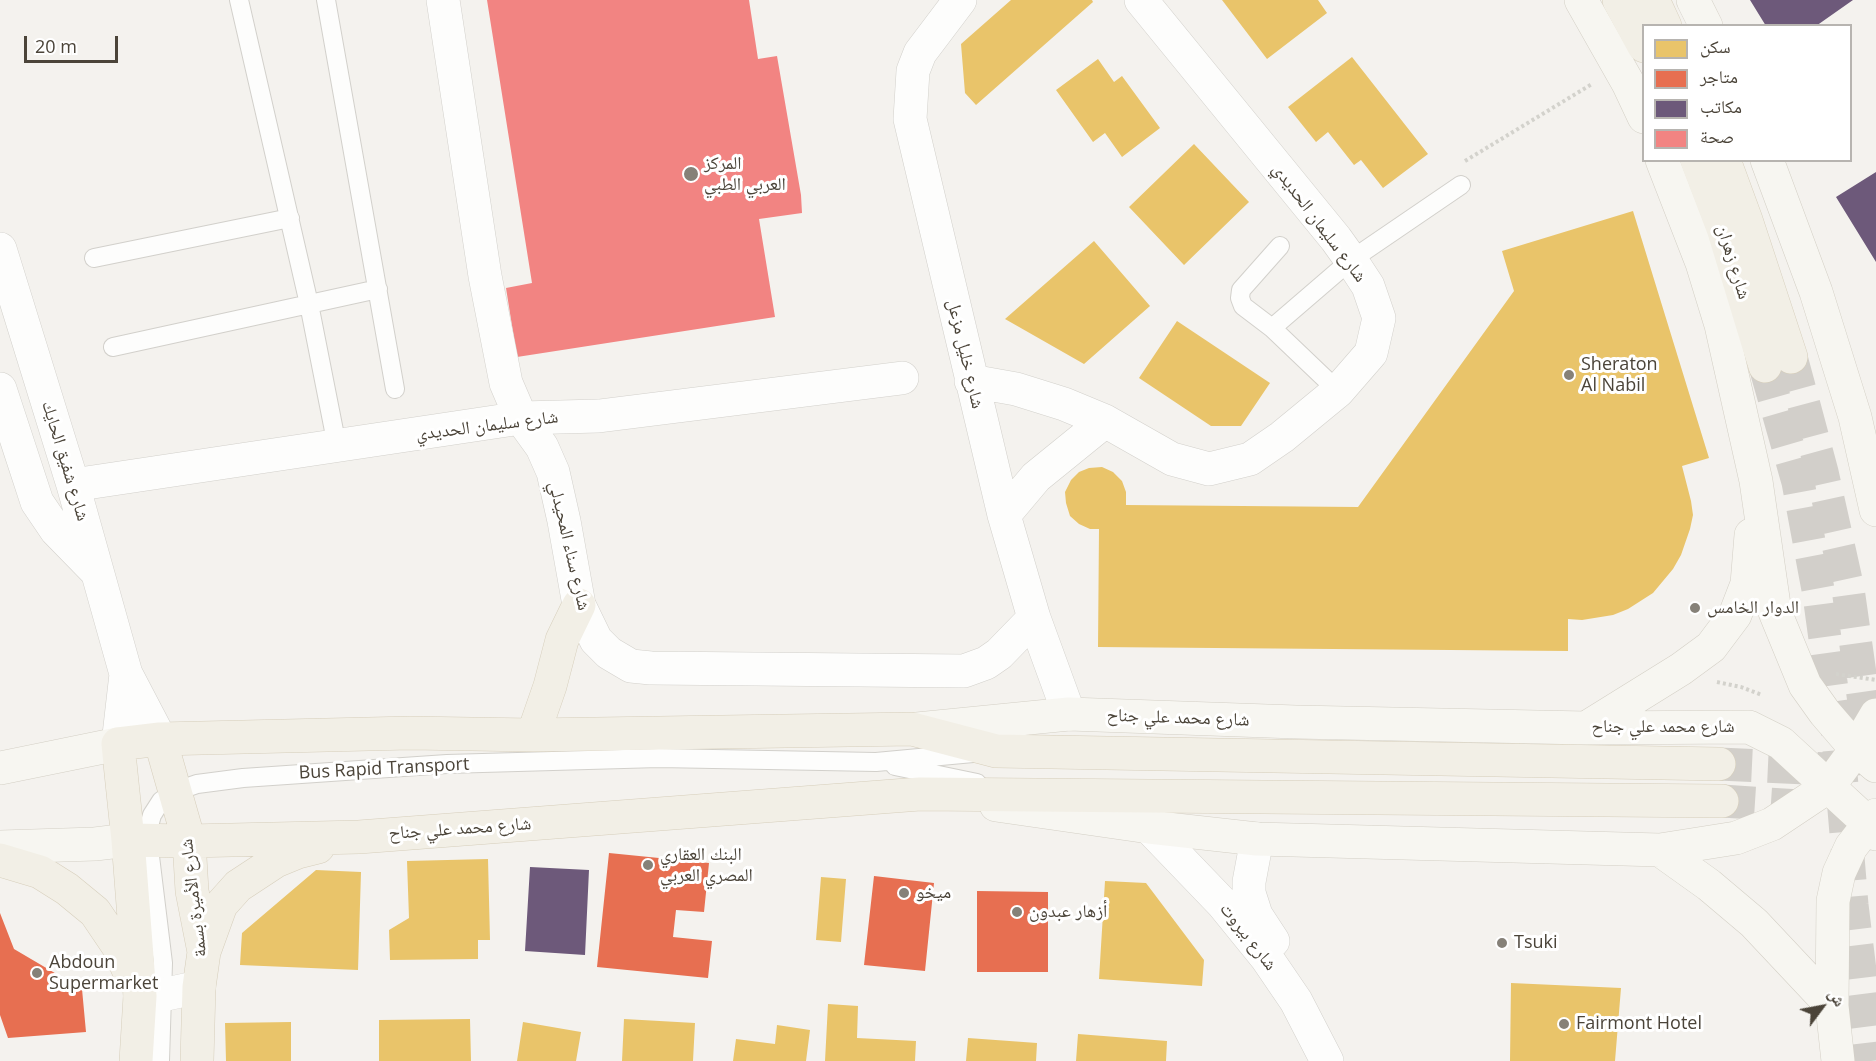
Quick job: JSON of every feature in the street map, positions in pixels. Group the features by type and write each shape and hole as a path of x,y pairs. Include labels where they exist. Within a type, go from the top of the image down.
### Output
{"main road":[{"path":"1581,0 1628,82 1642,113"},
{"path":"1619,0 1642,42"},
{"path":"1653,0 1664,24"},
{"path":"1693,0 1705,24"},
{"path":"1663,162 1702,262 1721,325 1756,481 1775,612 1805,685 1825,713 1866,757"},
{"name":"شارع زهران","path":"1697,162 1778,362 1746,220 1725,162"},
{"path":"1768,162 1816,292 1855,417 1876,510"},
{"path":"1855,417 1876,458"},
{"path":"1586,728 1681,669 1711,647 1723,633 1735,615 1747,584 1756,481"},
{"path":"533,735 550,686 562,640 579,605"},
{"name":"شارع محمد علي جناح","path":"0,768 118,744 160,739 410,733 533,735 912,729 1069,714 1296,722 1586,728 1749,727 1781,743 1829,786 1773,824 1736,838 1660,850 1257,840 920,794"},
{"path":"1838,1061 1832,1006 1833,901 1843,864 1851,847 1873,824 1829,786 1866,757 1876,715"},
{"name":"شارع محمد علي جناح","path":"912,729 996,751 1719,764"},
{"name":"شارع الأميرة بسمة","path":"160,739 189,841 192,891 204,952 199,987 197,1061"},
{"path":"118,744 138,840 151,996 136,1061"},
{"name":"شارع محمد علي جناح","path":"0,847 95,844 138,840 359,837 920,794 1722,801"},
{"path":"204,952 221,905 237,886 276,861 298,852 359,837"},
{"path":"1660,850 1709,885 1754,923 1832,1006"},
{"path":"0,860 40,872 68,889 94,912 151,996"}],"street":[{"name":"شارع سناء المحيدلي","path":"443,0 496,335 506,383 521,418 543,447 553,472 579,605 596,640 609,654 631,666 651,668 964,671 986,663 999,654 1034,618"},
{"name":"شارع خليل مزعل","path":"960,0 920,53 914,71 910,119 1004,515 1034,618 1069,714"},
{"name":"شارع سليمان الحديدي","path":"971,381 1016,389 1064,404 1105,421 1173,459 1209,470 1250,459 1282,437 1338,391 1371,352 1379,318 1368,286 1336,239 1141,0"},
{"name":"شارع شفيق الحايك","path":"0,249 73,485 126,674 160,739"},
{"name":"شارع سليمان الحديدي","path":"73,485 521,418 599,416 902,378"},
{"path":"0,389 37,502 56,530 99,575"},
{"path":"1004,515 1036,477 1105,421"},
{"name":"شارع شفيق الحايك","path":"118,744 126,674"},
{"name":"شارع بيروت","path":"1149,827 1223,904 1266,957 1296,1001 1327,1061"},
{"name":"شارع بيروت","path":"1257,840 1249,882 1251,903 1256,915 1318,1010 1344,1061"},
{"path":"151,996 199,987"}],"lane":[{"path":"239,0 309,304 337,446"},
{"path":"326,0 395,389"},
{"path":"1272,328 1351,260 1461,185"},
{"path":"94,258 290,218"},
{"path":"1280,246 1241,290 1240,298 1243,306 1272,328 1338,391"},
{"path":"114,347 378,290"},
{"name":"Bus Rapid Transport","path":"138,840 149,826 152,814 161,801 174,792 197,784 243,778 447,764 658,758 876,762 996,751"},
{"name":"Bus Rapid Transport","path":"876,762 1038,795"},
{"path":"151,996 160,1061"}],"path":[{"path":"1457,166 1599,80"},
{"path":"1707,682 1741,687 1767,697"}],"building: سكن":[{"path":"1011,0 1092,0 1093,2 976,105 965,93 961,44"},
{"path":"1222,0 1318,0 1327,13 1267,59"},
{"path":"1352,57 1428,154 1383,188 1361,160 1354,165 1328,132 1316,142 1288,107"},
{"path":"1098,59 1114,82 1122,76 1160,128 1122,157 1105,133 1093,142 1056,90"},
{"path":"1194,144 1249,202 1184,265 1129,207"},
{"name":"Sheraton Al Nabil","path":"1633,211 1709,458 1682,466 1693,515 1690,529 1681,555 1673,569 1653,593 1628,609 1613,615 1582,620 1568,619 1568,651 1098,647 1099,529 1090,529 1079,524 1070,516 1066,503 1065,492 1071,480 1079,472 1102,467 1113,472 1122,481 1126,492 1126,505 1358,507 1514,291 1502,251"},
{"path":"1094,241 1150,306 1084,364 1005,319"},
{"path":"1177,321 1270,383 1241,426 1211,426 1139,378"},
{"path":"488,859 490,940 478,940 478,959 390,960 389,930 409,918 407,861"},
{"path":"316,870 361,872 358,970 240,965 242,933"},
{"path":"821,877 846,879 841,942 816,940"},
{"path":"1105,881 1146,883 1204,960 1202,986 1099,979"},
{"name":"Fairmont Hotel","path":"1511,983 1621,988 1615,1061 1510,1061"},
{"path":"828,1004 858,1006 857,1038 916,1041 915,1061 825,1061"},
{"path":"470,1019 471,1061 379,1061 379,1020"},
{"path":"624,1019 695,1023 693,1061 622,1061"},
{"path":"291,1022 291,1061 226,1061 225,1023"},
{"path":"523,1022 581,1032 576,1061 517,1061"},
{"path":"777,1025 810,1030 806,1061 733,1061 736,1039 775,1044"},
{"path":"1078,1034 1167,1041 1166,1061 1076,1061"},
{"path":"968,1038 1037,1043 1036,1061 966,1061"}],"building: متاجر":[{"path":"609,853 709,863 704,912 676,910 673,937 712,941 708,978 597,967"},
{"path":"874,876 934,883 925,971 864,965"},
{"path":"977,891 1048,892 1048,972 977,972"},
{"path":"0,913 14,949 82,989 86,1032 8,1038 0,1015"}],"building: مكاتب":[{"path":"1750,0 1853,0 1819,24 1765,24"},
{"path":"1876,172 1876,262 1836,197"},
{"path":"530,867 589,870 585,955 525,951"}],"building: صحة":[{"path":"487,0 749,0 758,59 777,56 801,195 802,213 759,219 775,317 517,357 506,288 532,283"}],"tunnel":[{"path":"1791,357 1822,472 1848,589 1876,787"},
{"path":"1765,366 1798,482 1819,595 1837,726 1852,905 1871,1061"},
{"path":"1719,764 1826,769"},
{"path":"1722,801 1816,807"}],"place":[{"name":"المركز العربي الطبي","path":"691,174"},
{"name":"Sheraton Al Nabil","path":"1569,375"},
{"name":"الدوار الخامس","path":"1695,608"},
{"name":"البنك العقاري المصري العربي","path":"648,865"},
{"name":"ميخو","path":"904,893"},
{"name":"أزهار عبدون","path":"1017,912"},
{"name":"Tsuki","path":"1502,943"},
{"name":"Abdoun Supermarket","path":"37,973"},
{"name":"Fairmont Hotel","path":"1564,1024"}]}
